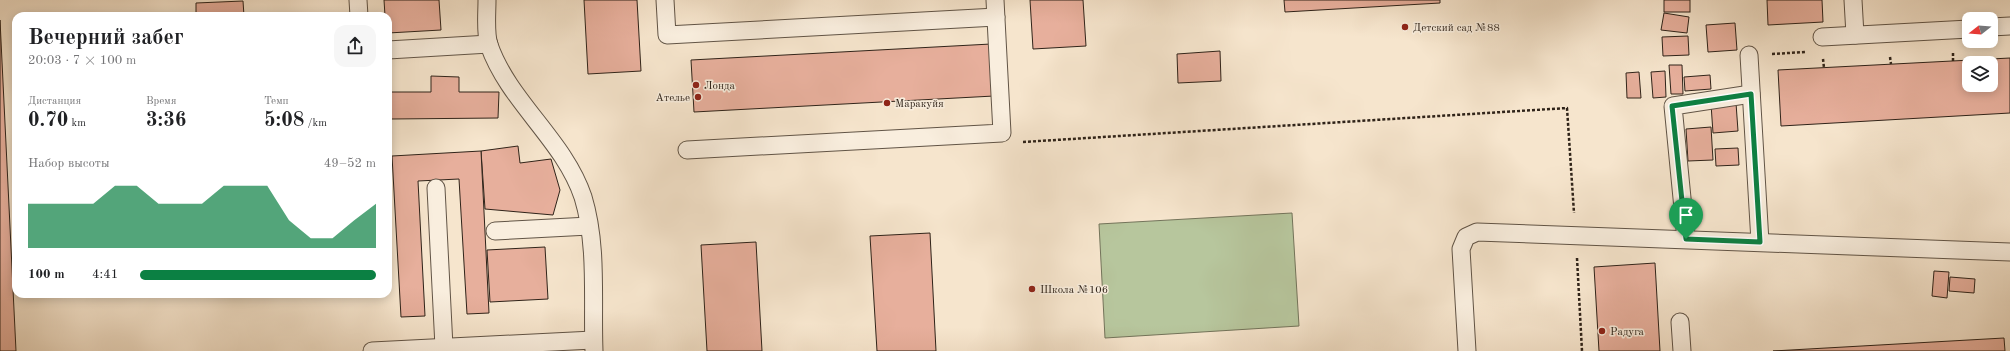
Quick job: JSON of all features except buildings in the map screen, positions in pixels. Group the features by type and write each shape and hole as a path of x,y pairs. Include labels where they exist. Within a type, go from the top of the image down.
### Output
{"lane":[{"path":"358,0 359,12"},
{"path":"372,351 444,347 593,345 592,244 583,197 571,170 500,68 489,44 487,0"},
{"path":"665,0 667,35 996,17"},
{"path":"688,150 1002,133 995,0"},
{"path":"1854,0 1855,35"},
{"path":"1998,27 2010,26"},
{"path":"1822,37 1962,29"},
{"path":"392,50 489,44"},
{"path":"1749,55 1760,242"},
{"path":"1686,239 1672,106 1751,94"},
{"path":"436,188 444,347"},
{"path":"495,231 589,226"},
{"path":"1467,351 1461,249 1462,243 1471,233 1484,231 2010,252"},
{"path":"1680,322 1682,351"}],"path":[{"path":"1002,133 1003,143 1567,108 1582,351"}],"green space":[{"path":"1292,213 1299,326 1105,338 1099,224"}],"place":[{"name":"Детский сад №88","path":"1405,27"},
{"name":"Лонда","path":"696,85"},
{"name":"Ателье","path":"698,97"},
{"name":"Маракуйя","path":"887,103"},
{"name":"Школа №106","path":"1032,289"},
{"name":"Радуга","path":"1602,331"}],"route":[{"path":"1751,94 1760,242 1686,239 1672,106 1751,94"}]}
